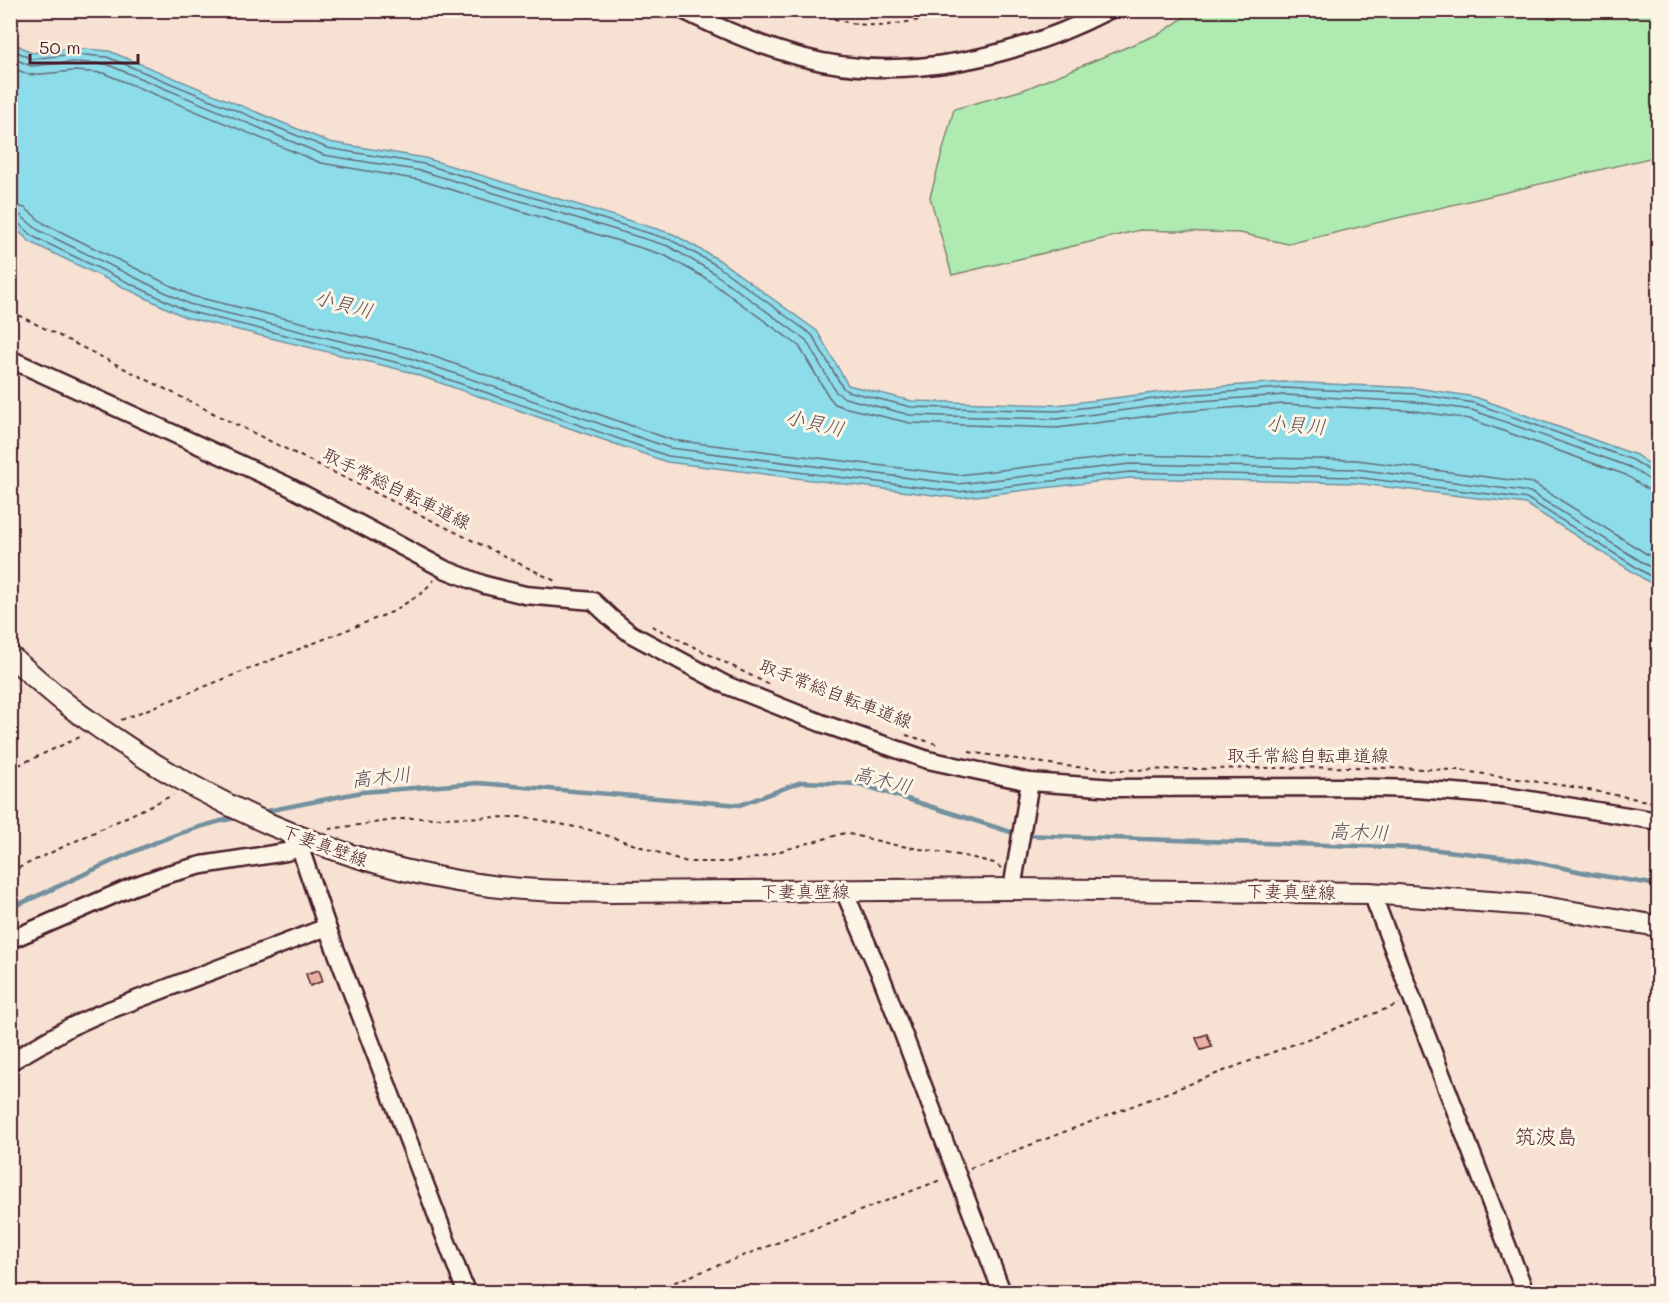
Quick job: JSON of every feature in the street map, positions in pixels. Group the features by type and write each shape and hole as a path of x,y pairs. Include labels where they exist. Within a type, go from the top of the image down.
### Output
{"main road":[{"name":"下妻真壁線","path":"10,656 79,714 199,789 299,841 390,867 484,885 601,892 844,891 1014,879 1213,890 1374,893 1531,905 1659,926"}],"street":[{"path":"682,10 724,31 765,47 803,58 875,68 926,65 1003,52 1088,21 1109,10"},
{"path":"10,359 286,485 444,569 484,585 525,595 593,601 631,634 726,685 821,723 928,760 1030,782 1115,788 1416,789 1505,796 1659,821"},
{"path":"1014,879 1030,782"},
{"path":"10,940 134,886 168,874 202,865 286,852 299,841 327,927 466,1293"},
{"path":"844,891 881,976 1002,1293"},
{"path":"1374,893 1376,904 1525,1293"},
{"path":"10,1062 70,1027 99,1014 327,927"}],"path":[{"path":"799,10 855,24 883,26 980,10"},
{"name":"取手常総自転車道線","path":"10,311 563,585"},
{"path":"10,769 101,728 392,612 422,593 444,569"},
{"name":"取手常総自転車道線","path":"644,622 768,684"},
{"name":"取手常総自転車道線","path":"898,732 942,746"},
{"name":"取手常総自転車道線","path":"963,751 1064,766 1116,770 1353,767 1457,770 1573,787 1659,803"},
{"path":"10,872 171,796 199,789"},
{"path":"299,841 332,828 410,818 525,817 590,830 687,862 727,862 752,859 845,833 994,863 1014,879"},
{"path":"649,1293 1412,999"}],"green space":[{"path":"1195,10 1658,11 1658,156 1288,244 1240,233 1140,230 952,275 930,197 954,109 1023,90 1161,33"}],"water":[{"name":"小貝川","path":"11,41 31,53 74,48 109,51 329,142 425,158 673,234 719,260 817,331 848,385 912,401 1057,405 1186,389 1284,382 1417,388 1475,397 1636,455 1658,470 1658,588 1526,504 1354,483 1130,478 958,498 667,462 406,371 185,317 30,242 11,224"}],"building":[{"path":"319,970 323,981 310,986 306,974"},
{"path":"1207,1034 1212,1047 1201,1050 1196,1038"}],"waterway":[{"name":"高木川","path":"262,812 362,792 478,783 740,805 801,782 860,784 1020,835 1420,848 1527,860 1658,885"},
{"name":"高木川","path":"10,908 151,844 209,824 239,817"}],"district":[{"name":"筑波島","path":"1546,1135"}]}
